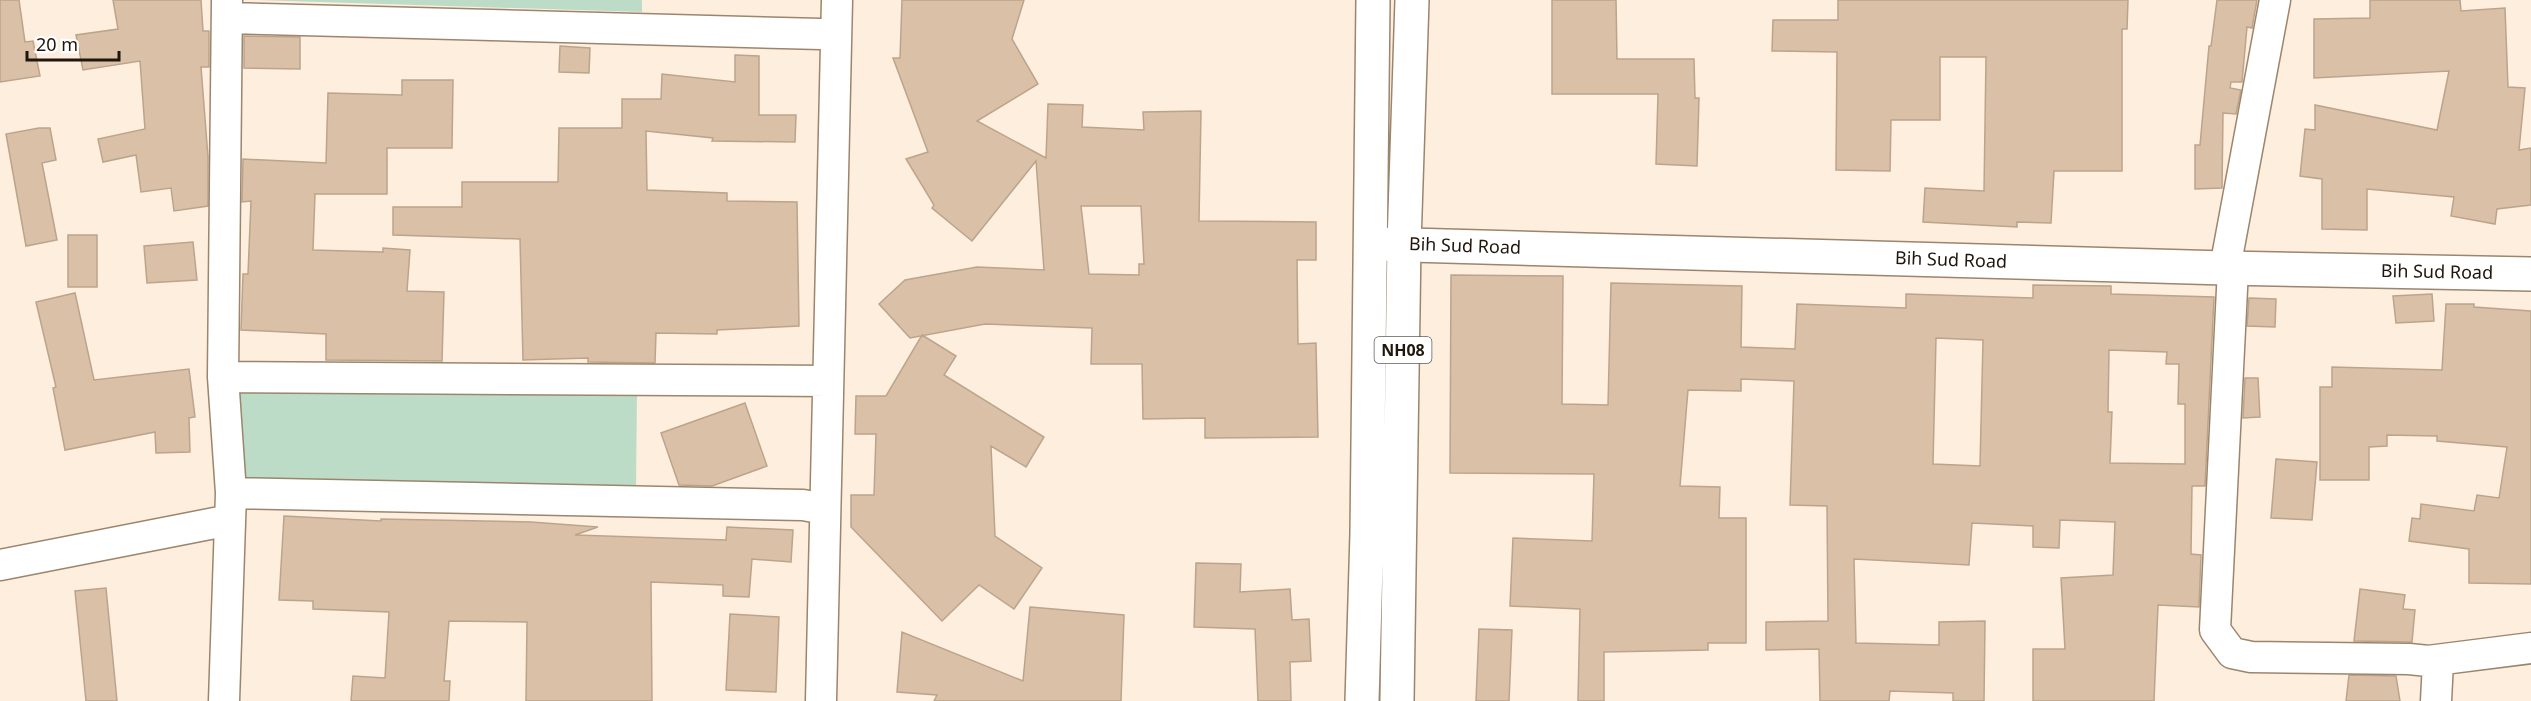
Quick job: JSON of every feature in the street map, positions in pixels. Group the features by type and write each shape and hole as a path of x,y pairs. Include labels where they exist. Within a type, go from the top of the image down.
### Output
{"main road":[{"name":"NH08","path":"1362,701 1367,533 1373,0"},
{"name":"NH08","path":"1397,701 1404,244 1412,0"},
{"name":"Bih Sud Road","path":"1371,244 2225,268 2531,274"}],"street":[{"path":"821,701 837,0"},
{"path":"2275,0 2225,268 2233,269 2215,630 2232,653 2251,657 2438,662 2436,701"},
{"path":"224,701 230,507 223,377 228,9 821,34 836,32"},
{"path":"223,377 828,381"},
{"path":"0,565 230,507 803,505 825,509"},
{"path":"2428,661 2531,648"}],"green space":[{"path":"257,0 642,0 642,12"},
{"path":"238,383 637,391 636,488 233,480"}],"building":[{"path":"0,0 19,0 25,42 33,41 40,76 0,82"},
{"path":"113,0 201,0 203,31 209,31 209,67 201,67 208,157 208,206 174,211 171,188 141,192 136,155 103,162 98,139 145,129 140,61 83,70 76,35 118,29"},
{"path":"902,0 1024,0 1012,39 1038,84 977,121 1046,158 1048,104 1083,105 1082,127 1144,130 1143,112 1201,111 1199,221 1316,222 1316,260 1297,260 1298,344 1316,343 1318,437 1205,438 1205,418 1143,419 1142,364 1091,364 1092,328 985,324 910,338 879,304 905,280 977,267 1044,270 1036,161 972,241 932,208 934,205 906,159 928,152 893,58 900,58","holes":["1081,206 1141,206 1144,264 1139,264 1139,275 1089,274"]},
{"path":"1552,0 1616,0 1617,59 1694,59 1695,98 1699,98 1697,166 1656,164 1658,94 1552,94"},
{"path":"1838,0 2128,0 2127,29 2122,29 2122,171 2054,171 2051,223 2017,222 2017,227 1923,222 1925,188 1984,191 1986,57 1940,57 1940,120 1891,120 1890,171 1836,170 1837,52 1772,51 1773,20 1838,20"},
{"path":"2217,0 2257,0 2252,28 2247,27 2242,82 2231,82 2230,88 2241,90 2236,114 2223,113 2222,188 2195,189 2195,145 2200,145 2209,46 2211,46"},
{"path":"2370,0 2460,0 2461,11 2505,8 2508,87 2525,88 2519,150 2531,148 2531,205 2497,209 2495,224 2451,216 2454,197 2367,189 2367,230 2322,229 2322,179 2300,176 2305,129 2315,130 2315,105 2437,130 2449,71 2314,78 2314,19 2370,18"},
{"path":"244,36 300,37 300,69 244,68"},
{"path":"560,46 590,48 589,73 559,72"},
{"path":"735,55 759,56 759,115 796,115 795,142 712,141 713,138 646,131 647,190 727,193 727,201 797,202 799,326 717,330 717,334 656,333 655,363 588,362 588,358 523,360 520,239 393,235 393,207 462,207 462,182 558,182 559,128 622,128 622,99 661,99 662,74 735,82"},
{"path":"402,80 453,80 452,148 387,148 387,194 315,194 313,250 383,252 383,248 410,250 407,291 444,292 442,361 326,360 326,334 241,330 243,274 248,274 251,201 242,202 243,159 326,163 328,93 402,95"},
{"path":"50,128 56,160 42,163 57,240 26,246 6,134"},
{"path":"68,235 97,235 97,287 68,287"},
{"path":"193,242 197,280 147,283 144,246"},
{"path":"1451,275 1563,276 1562,404 1608,405 1611,283 1742,286 1741,347 1795,349 1797,304 1906,308 1906,294 2033,298 2033,285 2111,286 2111,294 2214,297 2205,486 2192,486 2191,554 2201,555 2199,607 2158,605 2154,701 2033,701 2033,649 2065,649 2061,578 2113,575 2115,522 2060,520 2059,548 2033,547 2033,526 1972,523 1969,565 1854,559 1856,643 1939,645 1939,622 1985,621 1984,701 1953,701 1953,693 1890,691 1889,701 1820,701 1819,649 1766,650 1766,622 1828,621 1827,506 1790,505 1794,381 1741,379 1741,391 1688,390 1680,486 1720,487 1719,518 1746,518 1746,643 1708,643 1708,650 1604,652 1604,701 1578,701 1580,609 1510,606 1513,538 1592,541 1594,474 1450,473","holes":["1936,338 1983,340 1980,466 1933,464","2109,350 2167,352 2166,364 2179,364 2178,404 2185,404 2185,464 2110,463 2112,412 2108,412"]},
{"path":"75,293 94,380 189,369 195,417 189,418 190,452 156,453 155,432 65,450 53,388 56,387 36,302"},
{"path":"2432,294 2434,321 2396,323 2393,296"},
{"path":"2249,298 2276,299 2275,327 2247,326"},
{"path":"2446,304 2474,304 2474,307 2531,311 2531,584 2469,583 2469,549 2409,541 2412,518 2420,519 2421,504 2474,511 2477,495 2499,498 2507,447 2437,441 2437,436 2387,435 2387,446 2369,447 2369,480 2320,480 2320,387 2332,387 2332,367 2442,370"},
{"path":"922,335 956,356 944,375 1044,437 1026,467 991,446 995,536 1042,568 1014,609 979,585 942,621 851,527 851,495 874,495 876,434 855,434 856,396 886,396"},
{"path":"2245,378 2258,378 2260,417 2243,418"},
{"path":"745,403 767,466 712,486 679,485 661,433"},
{"path":"2276,459 2317,462 2312,520 2271,518"},
{"path":"284,516 381,521 381,519 531,522 598,527 575,535 726,540 727,527 793,530 791,562 752,559 749,597 723,596 723,585 651,582 652,701 526,701 527,622 449,621 444,681 450,681 449,701 351,701 353,676 385,678 389,612 313,609 313,601 279,600"},
{"path":"1196,563 1241,564 1240,592 1290,589 1292,620 1309,619 1311,661 1290,662 1291,701 1258,701 1255,629 1194,627"},
{"path":"106,588 117,701 86,701 75,591"},
{"path":"2360,589 2405,595 2403,609 2415,610 2412,642 2354,641"},
{"path":"1030,607 1124,615 1121,701 934,701 937,695 897,692 902,632 1023,681"},
{"path":"730,614 779,617 776,692 726,690"},
{"path":"1479,629 1512,630 1509,701 1476,701"},
{"path":"2349,675 2396,676 2400,701 2346,701"}]}
